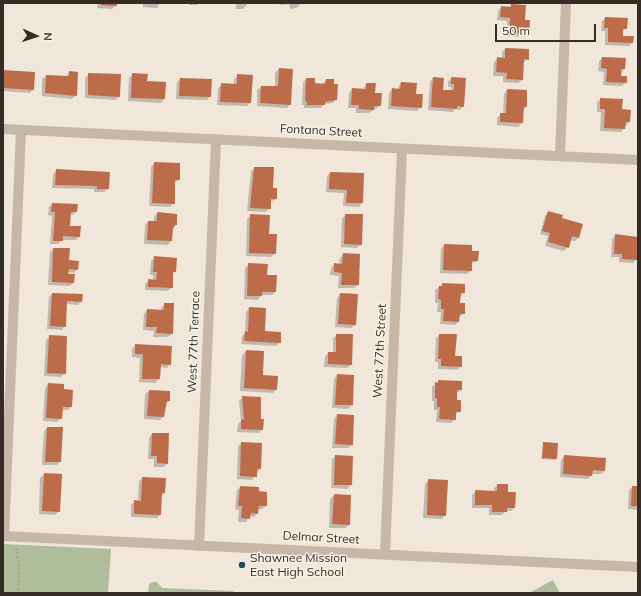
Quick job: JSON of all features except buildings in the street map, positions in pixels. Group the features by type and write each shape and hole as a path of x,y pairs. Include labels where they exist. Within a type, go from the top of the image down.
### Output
{"street":[{"path":"560,155 566,3"},
{"name":"Fontana Street","path":"3,129 638,160"},
{"path":"4,536 21,130"},
{"name":"West 77th Terrace","path":"199,546 216,140"},
{"name":"West 77th Street","path":"385,554 402,149"},
{"name":"Delmar Street","path":"4,536 638,567"}],"path":[{"path":"16,546 19,564 18,593"}],"green space":[{"path":"3,544 111,549 108,593 3,593"},
{"path":"553,580 560,593 529,593"},
{"path":"157,582 162,588 233,591 234,593 148,593 149,584"}],"place":[{"name":"Shawnee Mission East High School","path":"242,565"}]}
